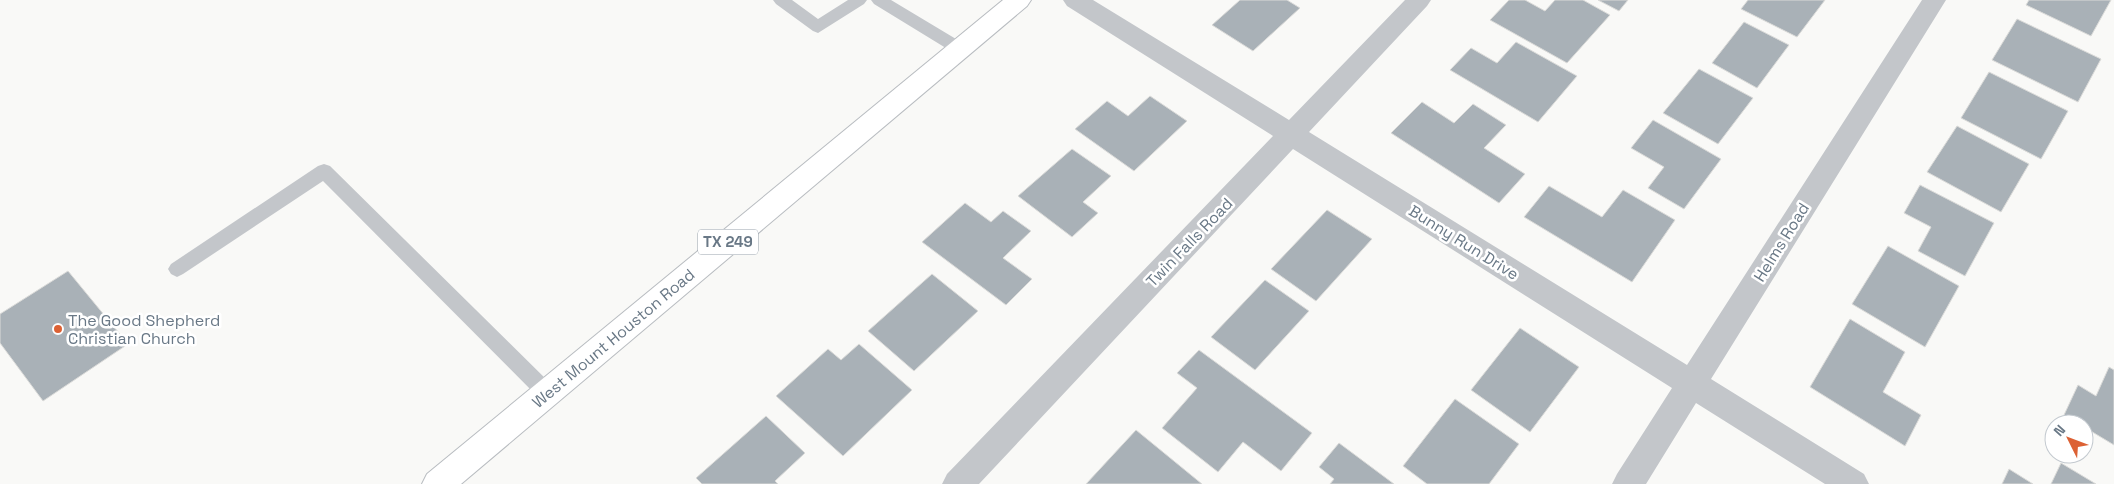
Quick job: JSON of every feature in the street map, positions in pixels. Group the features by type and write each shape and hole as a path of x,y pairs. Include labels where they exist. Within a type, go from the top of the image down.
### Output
{"main road":[{"name":"West Mount Houston Road","path":"438,484 1019,0"}],"street":[{"name":"Bunny Run Drive","path":"1075,0 1852,484"},
{"name":"Twin Falls Road","path":"958,484 1419,0"},
{"name":"Helms Road","path":"1628,484 1934,0"}],"lane":[{"path":"781,0 818,27 859,0"},
{"path":"879,0 960,49"},
{"path":"176,270 324,171 547,393"}],"building":[{"path":"1240,0 1287,0 1300,8 1253,51 1212,25"},
{"path":"1509,0 1525,0 1545,11 1555,0 1583,0 1610,15 1567,63 1490,20"},
{"path":"1598,0 1628,0 1619,11"},
{"path":"1748,0 1825,0 1797,37 1741,9"},
{"path":"2029,0 2111,0 2091,36 2026,5"},
{"path":"2017,19 2101,59 2078,102 1992,60"},
{"path":"1744,22 1789,45 1757,88 1712,63"},
{"path":"1516,42 1577,76 1538,122 1450,70 1471,48 1497,63"},
{"path":"1699,69 1753,98 1718,144 1663,113"},
{"path":"1989,72 2068,111 2041,159 1961,118"},
{"path":"1150,96 1187,121 1134,171 1075,129 1107,101 1128,116"},
{"path":"1422,102 1454,123 1473,104 1506,125 1484,148 1525,174 1499,203 1391,133"},
{"path":"1653,120 1721,159 1684,209 1648,188 1664,167 1631,148"},
{"path":"1957,126 2029,164 2001,212 1927,172"},
{"path":"1072,149 1111,176 1083,202 1098,213 1072,237 1018,196"},
{"path":"1920,185 1994,223 1965,276 1918,251 1931,227 1904,213"},
{"path":"1549,186 1602,217 1623,190 1675,220 1632,282 1524,217"},
{"path":"965,203 991,222 1003,211 1031,231 1003,258 1032,279 1006,305 922,242"},
{"path":"1327,210 1372,239 1316,301 1271,269"},
{"path":"1888,246 1959,286 1925,347 1852,304"},
{"name":"The Good Shepherd Christian Church","path":"68,271 128,344 43,401 0,343 0,314"},
{"path":"932,274 978,311 914,371 868,331"},
{"path":"1265,280 1309,311 1255,370 1211,337"},
{"path":"1850,319 1905,352 1883,392 1921,415 1905,446 1810,387"},
{"path":"1520,328 1579,367 1530,432 1471,390"},
{"path":"859,344 912,390 843,456 776,396 828,349 841,360"},
{"path":"1199,350 1312,433 1281,471 1243,442 1218,472 1162,428 1197,388 1177,373"},
{"path":"2109,367 2114,370 2114,445 2094,433 2094,414 2064,414 2078,385 2096,396"},
{"path":"1455,399 1519,444 1489,484 1427,484 1403,466"},
{"path":"766,416 805,453 775,481 778,484 702,484 696,478"},
{"path":"1136,430 1202,484 1086,484"},
{"path":"1339,443 1394,484 1330,484 1334,479 1319,467"},
{"path":"2061,464 2063,464 2096,484 2051,484"},
{"path":"2009,469 2033,484 2002,484"}],"place":[{"name":"The Good Shepherd Christian Church","path":"58,329"}]}
